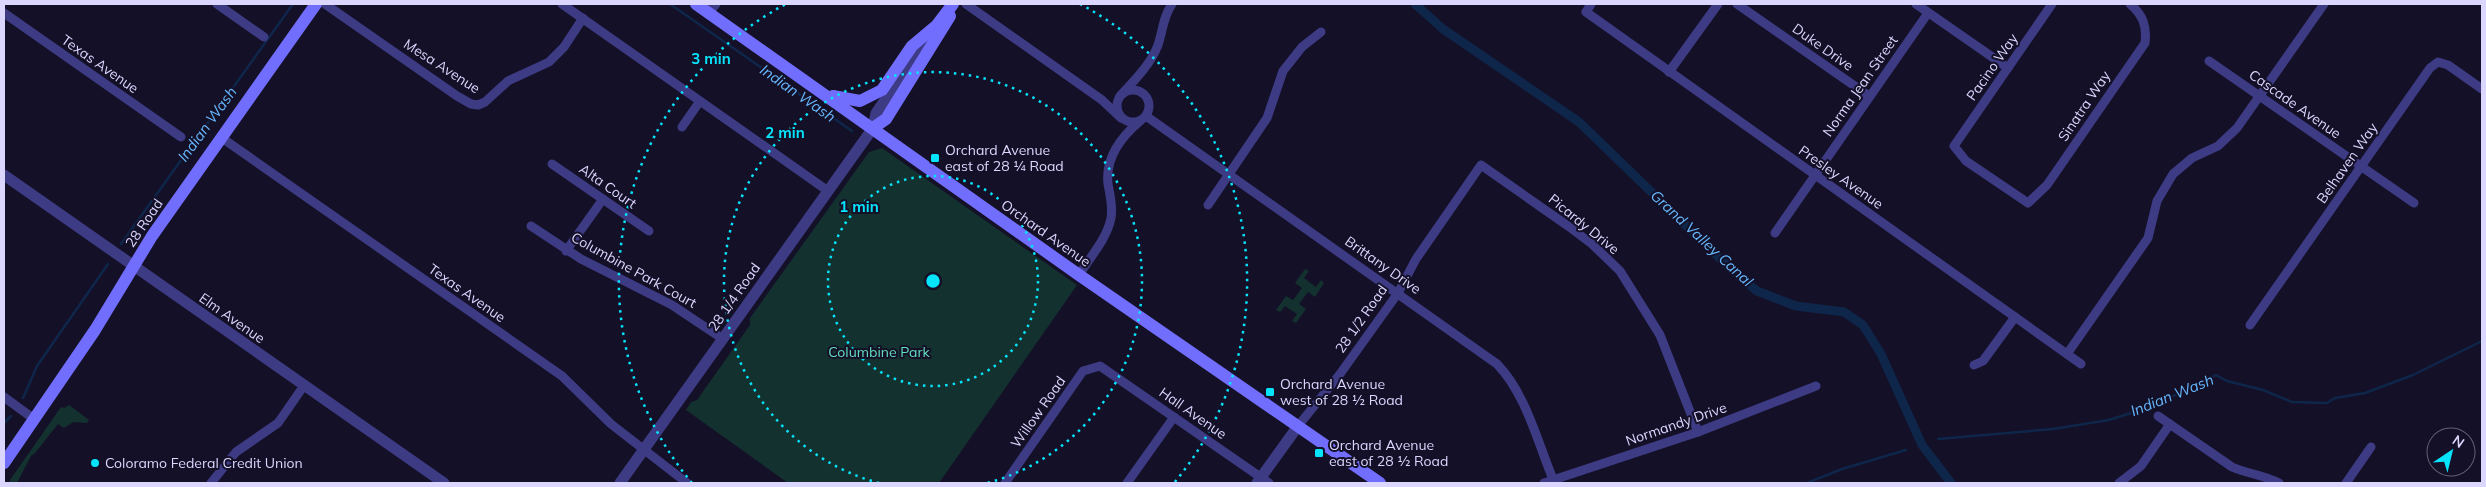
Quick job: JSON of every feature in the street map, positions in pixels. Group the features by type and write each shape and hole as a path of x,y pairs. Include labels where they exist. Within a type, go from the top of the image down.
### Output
{"main road":[{"name":"28 Road","path":"4,463 95,330 132,266 316,4"},
{"name":"Orchard Avenue","path":"696,4 713,8 817,89 1079,275 1380,483"},
{"name":"28 1/4 Road","path":"937,25 954,4"},
{"name":"28 1/4 Road","path":"873,128 886,119 946,25 954,4"},
{"path":"817,89 832,96 851,101 873,96 882,90 912,46 937,25"}],"street":[{"name":"Mesa Avenue","path":"325,4 457,96 471,104 478,105 485,102 508,81 549,62 564,47 584,18"},
{"path":"562,4 828,191"},
{"path":"966,4 1102,100 1127,122 1143,118"},
{"path":"1121,118 1116,109 1120,96 1139,74 1156,49 1165,16 1172,4"},
{"name":"Presley Avenue","path":"1591,4 1586,12 2081,364"},
{"path":"1669,72 1718,4"},
{"name":"Duke Drive","path":"1737,4 1869,96"},
{"path":"1916,4 2008,68"},
{"name":"Pacino Way","path":"1954,146 2052,4"},
{"name":"Sinatra Way","path":"1954,146 1966,161 2028,204 2047,185 2144,43 2147,28 2142,18 2130,4"},
{"path":"2068,354 2148,238 2157,201 2173,174 2192,158 2218,146 2231,134 2324,4"},
{"path":"221,5 264,37"},
{"name":"Texas Avenue","path":"4,13 181,137"},
{"name":"Norma Jean Street","path":"1775,233 1814,174 1928,13"},
{"name":"28 1/4 Road","path":"620,483 873,128 876,113 937,25"},
{"path":"1208,205 1267,118 1283,71 1302,47 1321,32"},
{"name":"Cascade Avenue","path":"2209,61 2414,203"},
{"name":"Belhaven Way","path":"2250,325 2430,68 2438,62 2448,65 2482,90"},
{"path":"1079,275 1109,226 1112,205 1107,176 1112,155 1124,136 1143,118 1149,105 1144,95 1135,90 1124,92 1120,96"},
{"path":"682,127 700,101"},
{"name":"Brittany Drive","path":"1143,118 1230,174 1484,353 1506,373 1520,396 1548,481"},
{"name":"Texas Avenue","path":"222,138 562,376 611,424 687,483"},
{"name":"Alta Court","path":"552,164 649,231"},
{"name":"28 1/2 Road","path":"1262,481 1298,426 1340,374 1398,293 1416,259 1481,165"},
{"name":"Picardy Drive","path":"1481,165 1592,244 1620,272 1660,335 1698,432"},
{"name":"Elm Avenue","path":"4,175 442,483"},
{"path":"566,251 603,199"},
{"name":"Columbine Park Court","path":"531,226 566,251 672,305 722,339"},
{"path":"1974,365 1983,361 2014,317"},
{"name":"Hall Avenue","path":"1100,366 1262,481"},
{"name":"Willow Road","path":"1005,483 1082,371 1100,366"},
{"name":"Normandy Drive","path":"1548,481 1698,432 1816,386"},
{"path":"210,483 236,452 278,423 303,387"},
{"path":"4,397 34,419"},
{"path":"2158,416 2232,467 2245,473 2269,478 2279,483"},
{"path":"1127,483 1174,417"},
{"path":"2119,483 2141,466 2170,424"},
{"path":"2346,483 2371,447"}],"green space":[{"name":"Columbine Park","path":"882,148 1077,285 939,483 788,483 686,410 691,402 697,400 750,325 750,318 869,152"},
{"path":"1305,269 1309,271 1304,278 1316,287 1321,280 1324,283 1315,297 1308,292 1299,304 1306,309 1296,323 1292,321 1297,314 1285,306 1280,312 1276,310 1286,296 1293,300 1302,288 1295,283"},
{"path":"69,405 89,420 87,423 73,422 64,428 58,424 31,456 17,483 10,483 10,480 61,407 64,408"}],"waterway":[{"name":"Indian Wash","path":"121,244 293,4"},
{"name":"Indian Wash","path":"670,4 852,131"},
{"name":"Grand Valley Canal","path":"1415,4 1443,29 1579,122 1731,269 1757,291 1796,306 1844,312 1863,325 1881,354 1922,445 1951,483"},
{"name":"Indian Wash","path":"23,398 37,366 108,264"},
{"name":"Indian Wash","path":"1938,439 2053,429 2109,420 2153,406 2216,375 2227,381 2263,390 2292,402 2327,403 2335,398 2365,393 2413,375 2482,341"},
{"name":"Indian Wash","path":"4,423 11,416"},
{"name":"Indian Wash","path":"1807,483 1842,469 1906,450"}],"place":[{"name":"Orchard Avenue east of 28 ¼ Road","path":"935,158"},
{"name":"Orchard Avenue west of 28 ½ Road","path":"1270,392"},
{"name":"Orchard Avenue east of 28 ½ Road","path":"1319,453"},
{"name":"Coloramo Federal Credit Union","path":"95,463"}]}
